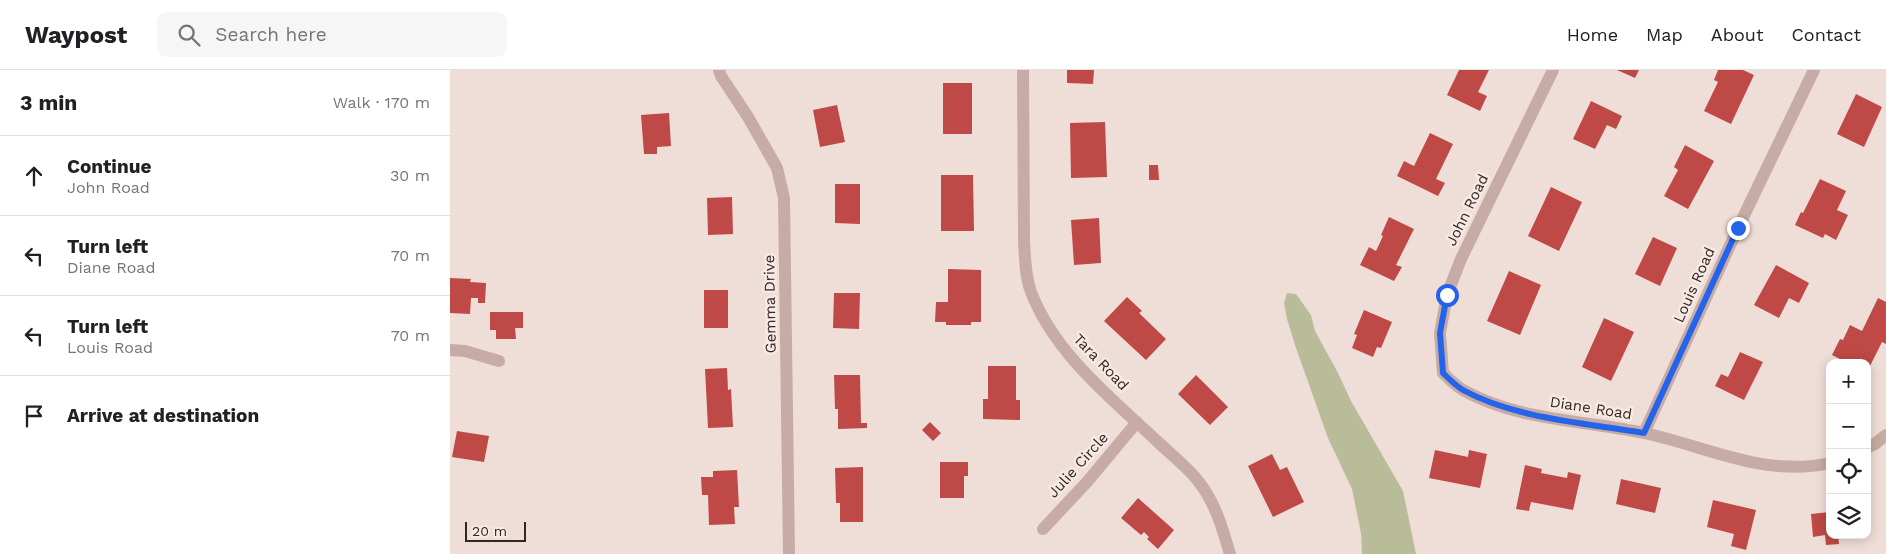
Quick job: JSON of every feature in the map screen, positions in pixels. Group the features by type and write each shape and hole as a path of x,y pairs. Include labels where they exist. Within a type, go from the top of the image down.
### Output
{"street":[{"name":"Gemma Drive","path":"719,70 721,76 748,116 777,168 784,198 790,554"},
{"name":"Tara Road","path":"1023,70 1024,240 1031,291 1042,315 1058,342 1079,367 1189,471 1207,494 1217,515 1230,554"},
{"name":"John Road","path":"1443,373 1440,333 1447,295 1461,259 1553,70"},
{"name":"Louis Road","path":"1644,433 1738,228 1814,70"},
{"path":"450,350 499,361"},
{"name":"Diane Road","path":"1443,373 1462,389 1489,402 1518,412 1644,433 1728,457 1777,467 1803,467 1826,464"},
{"name":"Julie Circle","path":"1043,529 1087,482 1137,422"},
{"path":"1871,446 1886,434"}],"green space":[{"path":"1287,293 1296,294 1311,315 1315,331 1351,401 1403,491 1416,554 1362,554 1361,533 1352,489 1328,438 1296,348 1284,303"}],"building":[{"path":"1067,70 1094,70 1093,84 1067,83"},
{"path":"1459,70 1489,70 1478,92 1487,96 1480,111 1447,95"},
{"path":"1617,70 1639,70 1635,78"},
{"path":"1718,70 1743,70 1754,75 1731,124 1704,111 1718,82 1714,80"},
{"path":"943,83 972,83 972,134 943,134"},
{"path":"1856,94 1882,107 1864,147 1837,134"},
{"path":"1591,101 1622,116 1616,129 1607,125 1595,149 1573,139"},
{"path":"837,105 845,142 820,147 813,110"},
{"path":"669,113 671,146 657,147 657,154 644,154 641,115"},
{"path":"1105,122 1107,177 1071,178 1070,123"},
{"path":"1430,133 1453,144 1436,179 1445,183 1438,196 1397,176 1404,161 1414,166"},
{"path":"1685,145 1714,161 1688,209 1664,196 1678,170 1674,167"},
{"path":"1149,165 1158,165 1159,180 1149,180"},
{"path":"941,175 973,175 974,231 941,231"},
{"path":"1820,179 1846,191 1837,210 1848,215 1836,240 1825,234 1823,238 1795,225"},
{"path":"835,184 860,184 860,224 835,223"},
{"path":"1551,187 1582,202 1559,251 1528,236"},
{"path":"732,197 733,234 708,235 707,198"},
{"path":"1389,217 1414,229 1396,265 1402,267 1394,281 1360,265 1369,247 1376,251"},
{"path":"1099,218 1101,263 1074,265 1071,220"},
{"path":"1653,237 1677,248 1660,286 1635,274"},
{"path":"1776,265 1809,283 1799,303 1789,298 1779,318 1754,305"},
{"path":"948,269 981,270 981,322 971,322 971,325 946,325 946,322 935,322 936,302 948,302"},
{"path":"1509,271 1541,285 1520,335 1487,321"},
{"path":"450,278 471,279 470,282 486,283 485,303 478,303 478,298 471,298 470,314 450,313"},
{"path":"704,290 728,290 728,328 704,328"},
{"path":"834,293 860,293 859,329 833,328"},
{"path":"1127,297 1142,311 1139,313 1166,339 1146,360 1104,321"},
{"path":"1878,298 1886,302 1886,344 1882,342 1871,364 1871,359 1840,359 1832,355 1840,339 1843,340 1850,325 1862,331"},
{"path":"1364,310 1392,322 1381,348 1377,347 1373,357 1352,348 1357,335 1354,334"},
{"path":"490,312 523,312 523,328 515,328 516,339 496,339 496,330 490,330"},
{"path":"1604,318 1634,332 1611,381 1582,367"},
{"path":"1740,352 1763,362 1744,400 1715,386 1721,374 1728,377"},
{"path":"988,366 1016,366 1016,400 1020,400 1020,420 983,419 983,399 988,399"},
{"path":"727,368 728,390 731,389 733,427 708,428 705,369"},
{"path":"834,375 860,375 861,423 867,423 867,428 838,429 838,409 835,409"},
{"path":"1196,375 1228,407 1210,425 1178,394"},
{"path":"930,422 941,433 933,441 922,430"},
{"path":"457,431 489,436 484,462 452,457"},
{"path":"1435,450 1468,457 1469,450 1487,454 1480,488 1429,478"},
{"path":"1272,454 1280,470 1287,467 1304,502 1273,517 1248,466"},
{"path":"940,462 968,462 968,476 964,476 964,498 940,498"},
{"path":"1525,465 1542,469 1541,473 1567,478 1568,472 1581,475 1573,510 1531,502 1529,511 1516,509"},
{"path":"863,467 863,522 840,522 840,503 836,503 835,468"},
{"path":"737,470 739,507 734,507 735,524 709,525 708,495 702,495 701,477 713,477 713,471"},
{"path":"1621,479 1661,488 1655,513 1616,504"},
{"path":"1138,498 1174,530 1158,549 1147,539 1149,537 1144,532 1141,535 1121,518"},
{"path":"1713,500 1756,510 1746,550 1731,546 1734,534 1707,527"},
{"path":"1826,512 1826,539 1838,539 1839,544 1826,545 1825,535 1813,537 1811,514"}],"route":[{"path":"1447,295 1440,333 1443,373 1462,389 1489,402 1518,412 1644,433 1738,228"}]}
